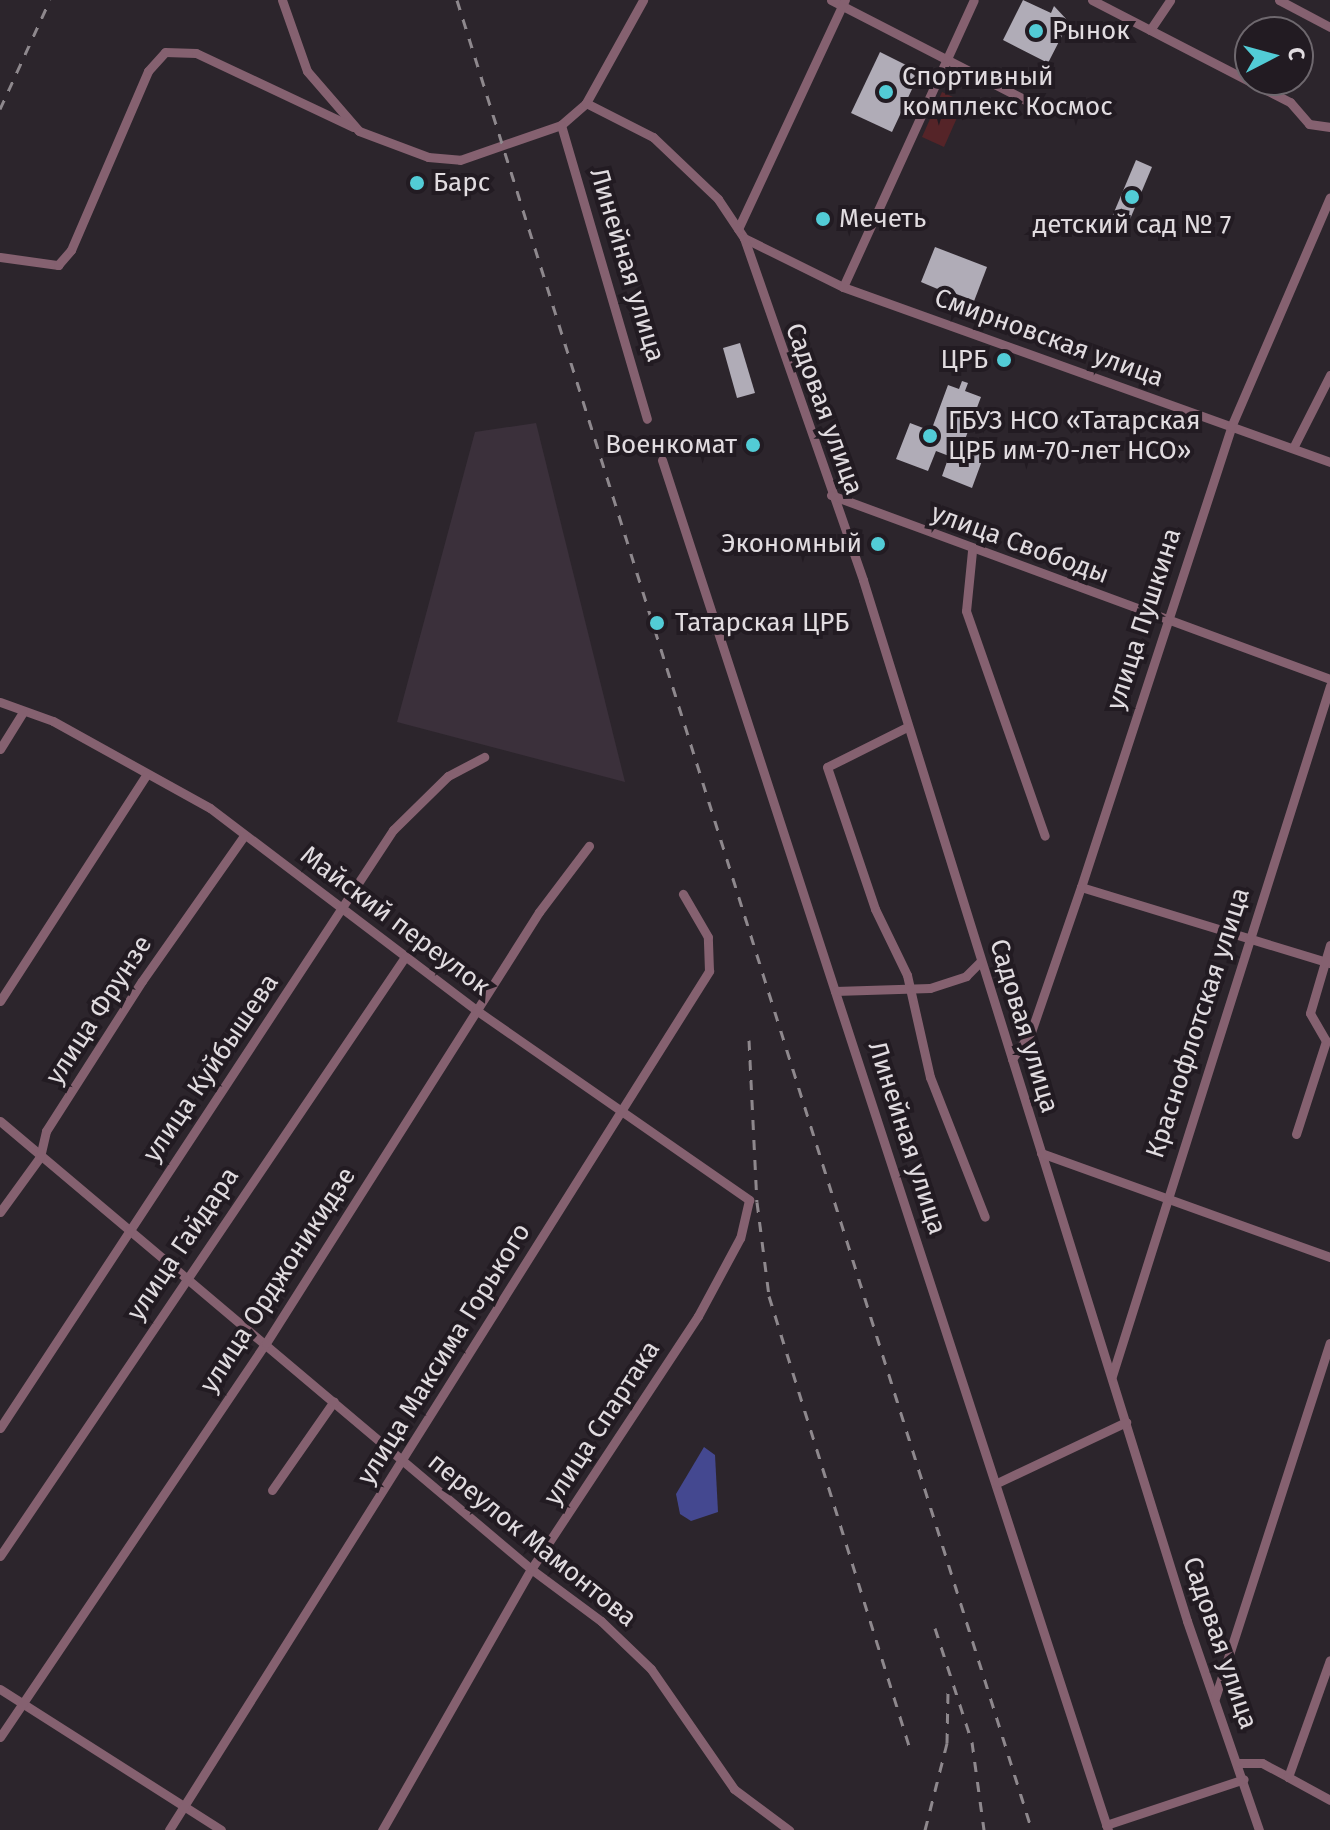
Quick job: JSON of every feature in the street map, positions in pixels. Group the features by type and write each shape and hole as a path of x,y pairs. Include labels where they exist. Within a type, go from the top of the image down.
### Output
{"street":[{"path":"282,0 307,71 359,131"},
{"path":"0,257 58,265 71,250 148,71 165,52 196,53 359,131 440,159 470,158 561,125 586,103 643,0"},
{"path":"831,0 844,3 1041,108"},
{"path":"843,287 974,0"},
{"path":"1092,0 1290,102 1309,124 1330,127"},
{"path":"1150,30 1170,0"},
{"path":"1279,0 1330,27"},
{"path":"586,103 653,137 695,174 741,233 844,3"},
{"name":"Линейная улица","path":"561,125 647,419"},
{"name":"улица Пушкина","path":"1012,1059 1031,1032 1231,427 1330,197"},
{"name":"Смирновская улица","path":"741,233 843,287 1330,462"},
{"name":"Садовая улица","path":"741,233 907,727 1126,1422 1259,1830"},
{"path":"1293,448 1330,375"},
{"name":"Линейная улица","path":"662,460 1107,1827"},
{"name":"улица Свободы","path":"831,495 972,551 1330,679"},
{"path":"972,551 966,611 1045,836"},
{"name":"Краснофлотская улица","path":"1112,1376 1164,1202 1330,686"},
{"name":"Майский переулок","path":"0,702 53,721 147,774 244,836 476,1010 624,1108 749,1200"},
{"path":"0,749 23,712"},
{"path":"907,727 827,767 875,909 907,975 907,991 930,1077 985,1217"},
{"name":"улица Куйбышева","path":"0,1428 393,830 448,776 484,757"},
{"path":"0,1001 147,774"},
{"name":"улица Фрунзе","path":"0,1212 40,1157 46,1131 244,836"},
{"name":"улица Орджоникидзе","path":"0,1737 266,1343 476,1010 589,846"},
{"path":"1081,887 1247,940 1328,962"},
{"name":"улица Максима Горького","path":"169,1830 709,971 708,937 683,894"},
{"path":"1296,1134 1326,1041 1310,1013 1328,962 1330,945"},
{"name":"улица Гайдара","path":"0,1556 405,957"},
{"path":"835,991 907,991 951,984 981,961"},
{"name":"переулок Мамонтова","path":"0,1121 129,1231 189,1277 531,1569 601,1621 651,1669 734,1789 789,1830"},
{"path":"1041,1153 1164,1202 1330,1257"},
{"name":"улица Спартака","path":"382,1830 531,1569 698,1316 740,1238 749,1200"},
{"path":"1215,1698 1330,1343"},
{"path":"272,1490 334,1401"},
{"path":"997,1483 1126,1422"},
{"path":"1288,1777 1330,1660"},
{"path":"0,1689 183,1809 221,1830"},
{"path":"1239,1763 1262,1763 1330,1800"},
{"path":"1107,1827 1244,1779"}],"shaded area":[{"path":"942,92 964,102 944,147 922,137"},
{"path":"536,423 625,782 397,722 475,432"},
{"path":"704,1447 715,1455 718,1512 691,1521 680,1514 676,1494"}],"building":[{"name":"Рынок","path":"1023,0 1051,13 1054,6 1069,22 1048,63 1003,40"},
{"name":"Спортивный комплекс Космос","path":"880,52 920,72 892,132 851,113"},
{"name":"детский сад № 7","path":"1136,160 1152,167 1128,224 1112,217"},
{"path":"935,247 987,267 973,304 921,282"},
{"path":"740,343 755,393 737,398 723,348"},
{"name":"ГБУЗ НСО «Татарская ЦРБ им-70-лет НСО»","path":"962,381 968,383 965,391 981,397 964,442 986,450 972,488 942,476 949,456 936,451 928,471 896,459 910,423 931,431 948,385 959,389"}],"railway":[{"path":"0,109 50,0"},
{"path":"457,0 1032,1830"},
{"path":"749,1040 757,1202 769,1296 911,1753"},
{"path":"935,1628 972,1742 984,1830"},
{"path":"925,1830 947,1743 948,1691"}],"place":[{"name":"Рынок","path":"1036,31"},
{"name":"Спортивный комплекс Космос","path":"886,92"},
{"name":"Барс","path":"417,183"},
{"name":"детский сад № 7","path":"1132,197"},
{"name":"Мечеть","path":"823,219"},
{"name":"ЦРБ","path":"1004,360"},
{"name":"ГБУЗ НСО «Татарская ЦРБ им-70-лет НСО»","path":"930,436"},
{"name":"Военкомат","path":"753,445"},
{"name":"Экономный","path":"878,544"},
{"name":"Татарская ЦРБ","path":"657,623"}]}
